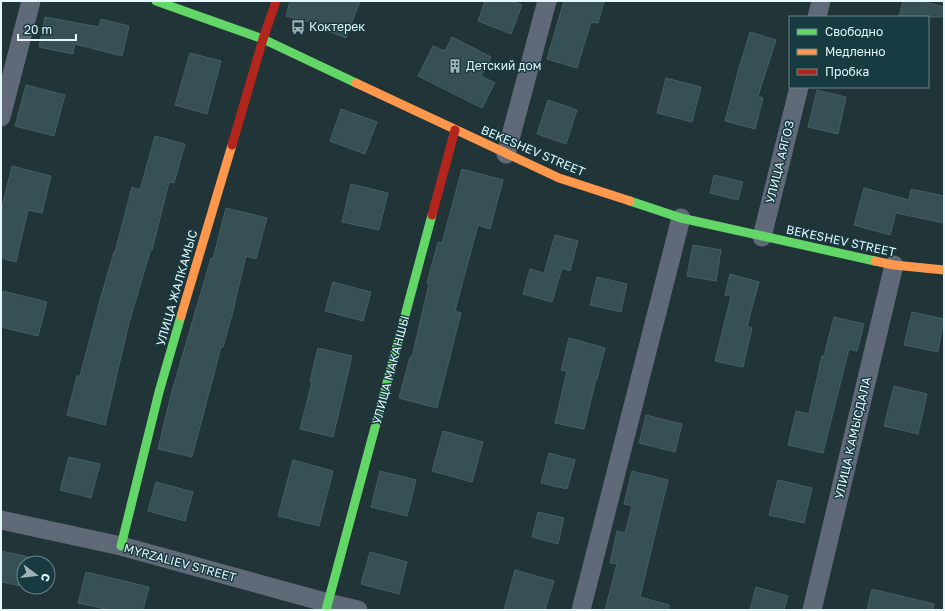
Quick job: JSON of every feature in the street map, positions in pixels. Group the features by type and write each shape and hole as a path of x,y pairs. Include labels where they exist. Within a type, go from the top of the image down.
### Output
{"street":[{"path":"1,117 30,1"},
{"name":"BEKESHEV STREET","path":"156,1 263,39 559,178 681,218 894,265 944,270"},
{"name":"УЛИЦА ЖАЛКАМЫС","path":"121,546 159,392 263,39 276,1"},
{"path":"506,154 547,1"},
{"path":"817,16 821,1"},
{"name":"УЛИЦА АЯГОЗ","path":"762,237 799,88"},
{"name":"УЛИЦА МАКАНШЫ","path":"327,606 455,130"},
{"path":"582,610 681,218"},
{"name":"УЛИЦА КАМЫСДАЛА","path":"812,610 894,265"},
{"name":"MYRZALIEV STREET","path":"1,520 121,546 327,606 358,610"}],"building":[{"path":"290,1 360,1 346,38 315,26 316,24 286,16"},
{"path":"485,1 511,1 522,5 511,34 478,21"},
{"path":"564,1 604,1 598,23 591,22 577,68 547,59"},
{"path":"903,1 921,1 944,7 944,17 899,16"},
{"path":"45,17 99,27 101,19 129,26 122,56 75,44 73,54 39,47"},
{"path":"750,32 776,40 758,96 763,98 755,129 725,121"},
{"name":"Детский дом","path":"452,37 491,57 481,76 495,83 482,108 418,76 433,46 445,51"},
{"path":"190,53 221,61 207,114 175,105"},
{"path":"666,78 701,87 692,122 657,113"},
{"path":"26,85 65,95 54,136 15,126"},
{"path":"817,90 846,97 838,134 808,127"},
{"path":"548,100 577,110 566,144 537,134"},
{"path":"341,109 377,122 365,154 330,141"},
{"path":"155,136 185,144 174,183 169,182 152,250 151,249 129,323 105,425 67,415 77,376 80,376 132,187 140,190"},
{"path":"12,166 51,176 42,213 28,210 16,262 1,258 1,211"},
{"path":"462,169 503,180 490,229 478,225 455,311 461,313 437,408 399,398 410,357 412,357 429,284 427,283 438,242 442,243"},
{"path":"714,175 743,182 738,200 710,193"},
{"path":"351,184 388,193 379,230 342,222"},
{"path":"864,188 909,200 911,189 944,196 944,223 896,213 890,235 854,225"},
{"path":"226,208 267,218 256,259 246,256 232,315 223,347 221,347 192,457 158,449 171,395 211,258 213,259"},
{"path":"555,235 578,241 570,271 562,268 552,302 523,294 530,269 544,273"},
{"path":"693,245 721,250 716,281 687,276"},
{"path":"730,274 759,282 747,326 752,328 743,367 715,361 731,296 725,295"},
{"path":"597,277 627,284 621,312 590,305"},
{"path":"333,282 371,292 363,321 325,311"},
{"path":"3,291 47,302 38,336 1,327 1,300"},
{"path":"912,312 944,319 938,352 904,345"},
{"path":"834,317 864,324 857,351 849,349 823,453 788,445 796,411 809,414 822,356 824,356"},
{"path":"569,338 605,348 584,429 555,423 567,371 561,370"},
{"path":"318,348 352,356 333,437 300,429 312,382 310,381"},
{"path":"894,386 927,394 918,434 884,426"},
{"path":"646,415 682,424 675,452 639,443"},
{"path":"443,431 483,442 472,482 432,471"},
{"path":"549,453 575,460 567,489 541,483"},
{"path":"69,457 100,464 91,498 60,490"},
{"path":"293,460 333,471 319,526 278,516"},
{"path":"380,471 416,480 407,516 371,507"},
{"path":"632,471 668,480 640,597 669,605 669,610 605,610 617,564 610,563 617,531 625,533 632,506 624,504"},
{"path":"778,480 812,488 804,523 769,515"},
{"path":"156,482 193,492 185,521 148,511"},
{"path":"538,512 564,518 558,544 532,537"},
{"path":"1,551 19,555 16,555 16,585 1,582"},
{"path":"370,552 407,562 399,594 361,584"},
{"path":"515,570 554,581 545,610 504,610"},
{"path":"86,572 149,587 143,610 110,610 78,603"},
{"path":"756,587 788,596 784,610 750,610"},
{"path":"872,589 934,604 933,610 867,610"}],"traffic: fast":[{"path":"156,1 263,39 356,83"},
{"path":"630,201 681,218 875,261"},
{"path":"326,610 432,215"},
{"path":"121,546 159,392 181,316"}],"traffic: slow":[{"path":"356,83 559,178 630,201"},
{"path":"181,316 232,145"},
{"path":"875,261 894,265 944,270"}],"traffic: jam":[{"path":"232,145 263,39 276,1"},
{"path":"432,215 455,130"}],"place":[{"name":"Коктерек","path":"298,27"},
{"name":"Детский дом","path":"455,66"}]}
